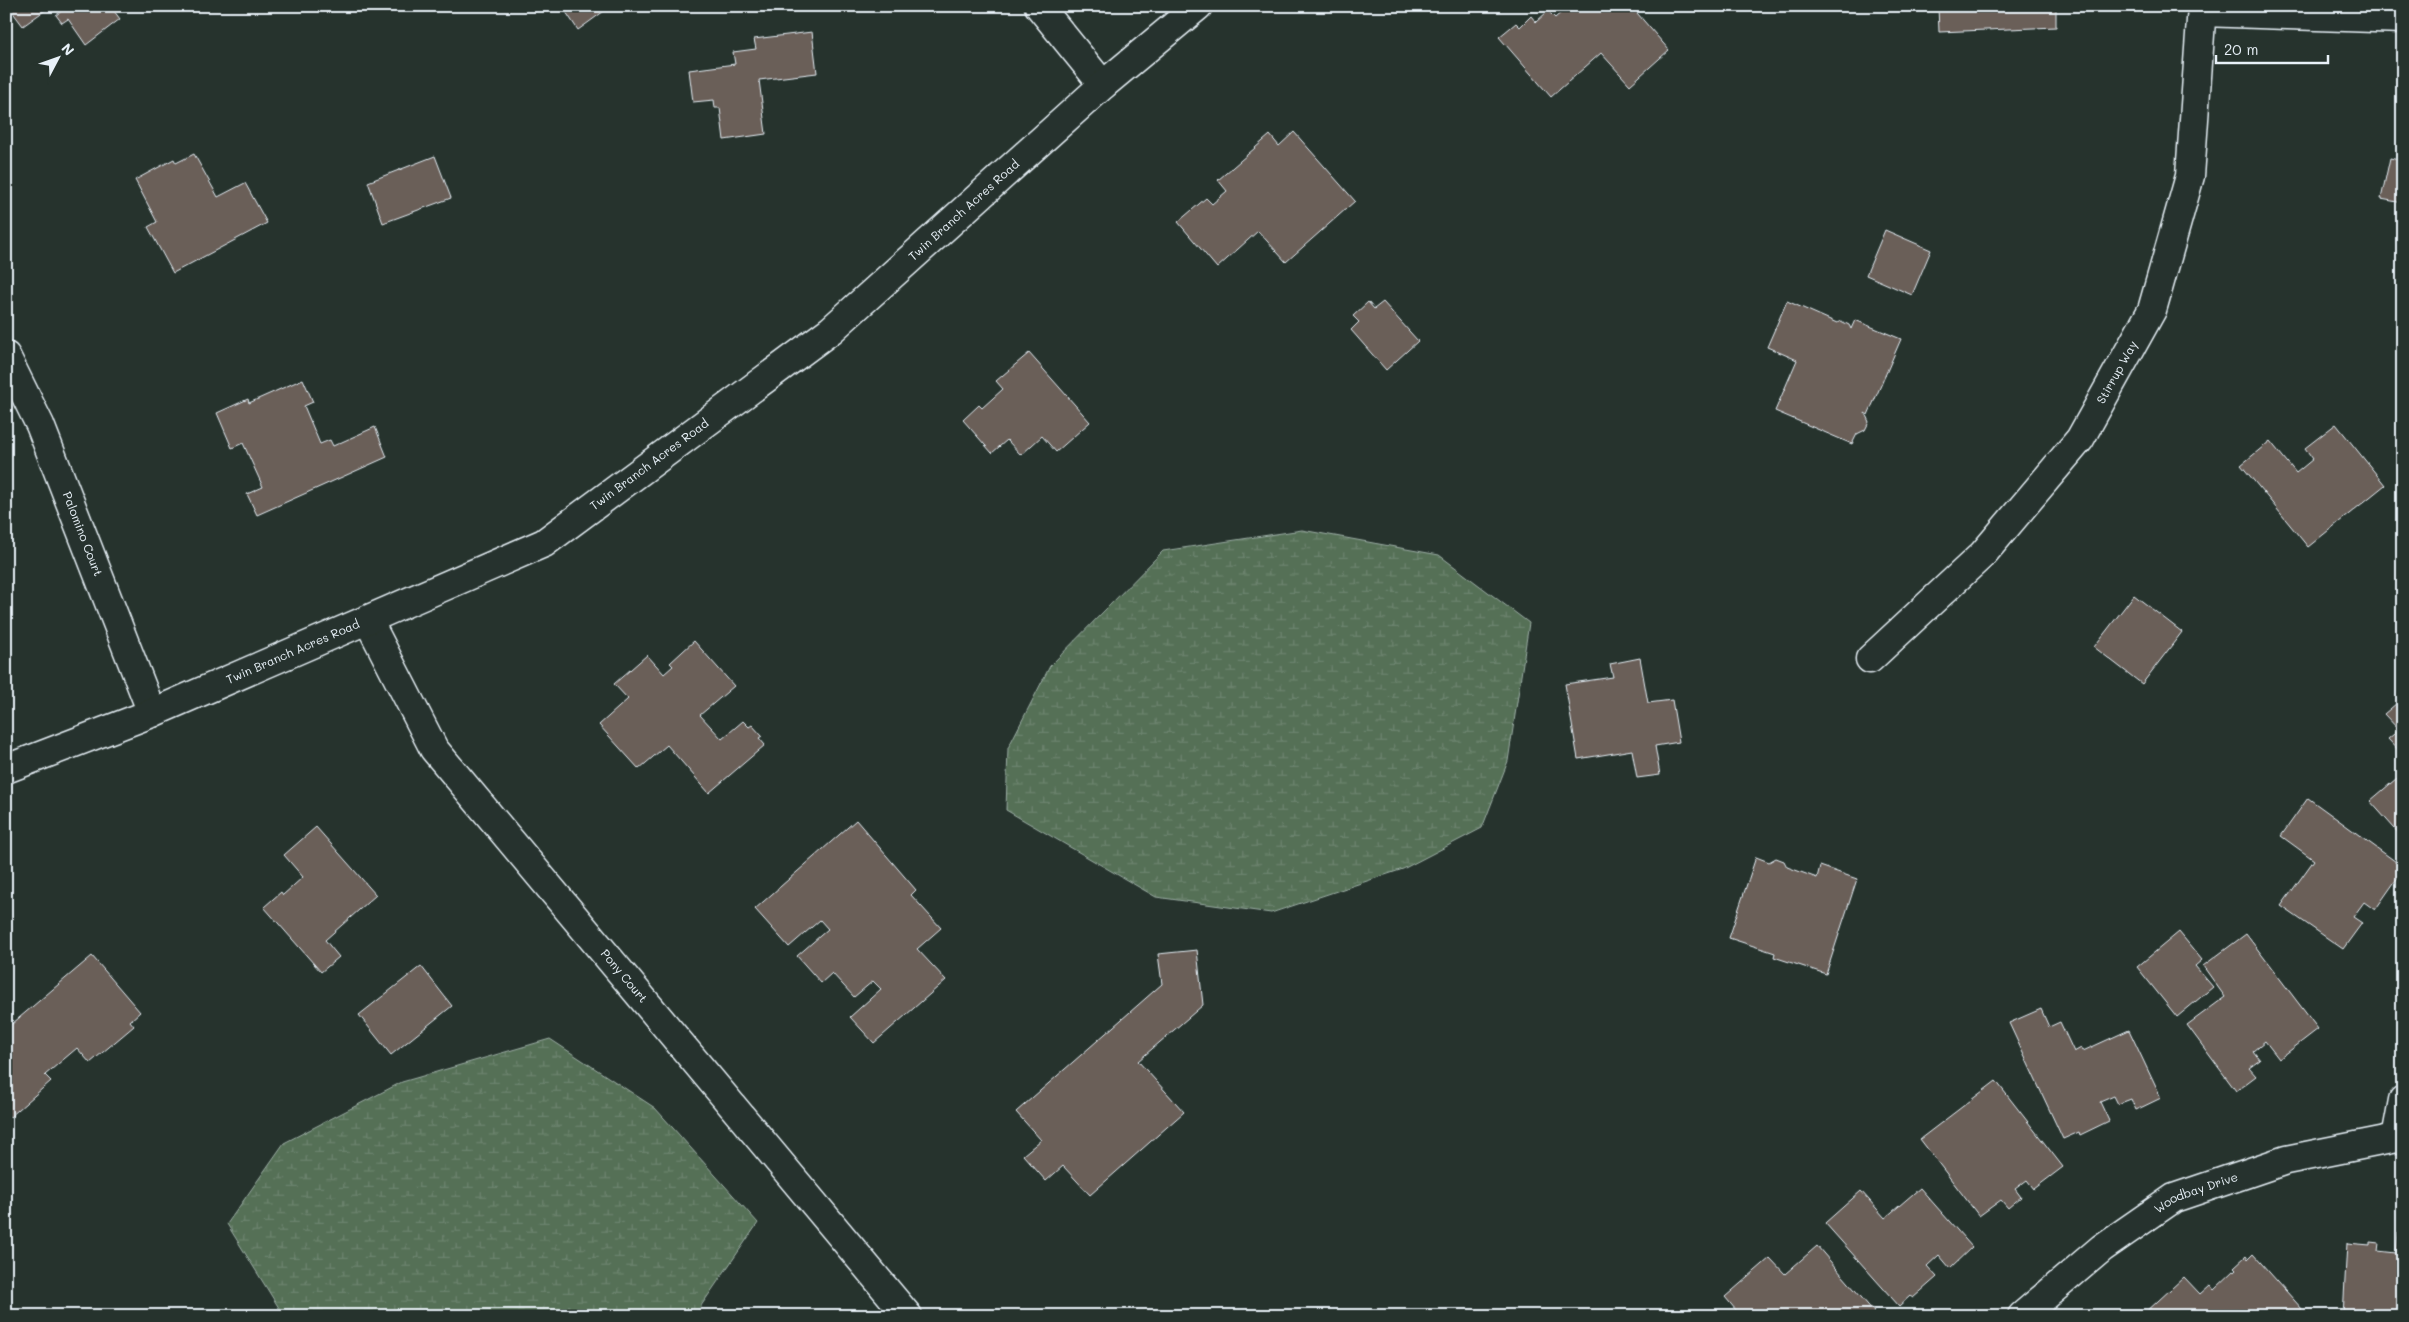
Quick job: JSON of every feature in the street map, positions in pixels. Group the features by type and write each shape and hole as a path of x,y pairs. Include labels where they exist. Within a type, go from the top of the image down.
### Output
{"street":[{"path":"1039,6 1103,85"},
{"name":"Twin Branch Acres Road","path":"6,769 152,714 544,543 831,330 1103,85 1198,6"},
{"path":"2202,9 2403,19"},
{"name":"Stirrup Way","path":"1870,659 1983,554 2080,439 2152,310 2190,176 2202,9"},
{"name":"Palomino Court","path":"6,356 40,425 152,714"},
{"name":"Pony Court","path":"368,620 434,749 908,1316"},
{"path":"2400,1139 2403,1100"},
{"name":"Woodbay Drive","path":"2022,1316 2102,1248 2174,1198 2286,1160 2400,1139"}],"green space":[{"path":"1302,530 1439,555 1529,623 1508,761 1482,828 1403,869 1271,913 1156,897 1006,810 1008,748 1050,666 1163,551"},
{"path":"550,1039 655,1108 758,1223 694,1316 284,1316 227,1224 284,1143 402,1082"}],"building":[{"path":"8,6 51,6 23,26"},
{"path":"58,6 122,6 114,11 120,19 86,45 68,19 62,23 56,15 62,11"},
{"path":"562,6 611,6 578,30"},
{"path":"1561,6 1631,6 1669,50 1630,85 1601,53 1551,97 1499,37 1516,23 1520,27 1531,16 1536,22 1548,11 1555,18 1564,10"},
{"path":"1938,6 2056,6 2056,27 1939,32"},
{"path":"812,32 817,73 759,80 766,134 724,140 720,108 715,108 714,100 693,102 689,70 735,64 733,52 756,49 754,39"},
{"path":"1294,132 1355,201 1286,262 1258,231 1217,268 1178,222 1206,198 1212,204 1227,191 1218,180 1270,135 1279,146"},
{"path":"194,154 218,197 245,183 267,223 173,273 148,227 157,222 135,180 174,159 176,163"},
{"path":"435,156 451,198 383,223 368,182"},
{"path":"2390,158 2403,161 2403,203 2381,199"},
{"path":"1885,230 1931,250 1912,295 1866,275"},
{"path":"1787,301 1837,323 1841,321 1849,325 1851,329 1855,320 1901,339 1868,415 1865,413 1869,422 1865,430 1857,434 1852,444 1775,411 1797,360 1767,347"},
{"path":"1368,302 1374,309 1383,302 1418,341 1386,370 1351,330 1359,322 1353,316"},
{"path":"1029,353 1090,422 1056,452 1042,436 1021,455 1007,440 992,453 963,420 979,405 982,408 1003,389 996,381"},
{"path":"303,379 313,402 304,406 320,444 330,440 333,446 375,427 387,457 257,515 247,494 263,487 243,443 232,448 217,413 248,399 249,403"},
{"path":"2336,424 2385,485 2308,547 2241,465 2270,441 2296,473 2313,459 2305,448"},
{"path":"2134,595 2182,632 2142,684 2094,647"},
{"path":"694,641 734,686 700,715 722,739 743,721 749,727 752,725 762,736 759,738 765,745 709,793 667,745 639,769 599,725 628,699 614,684 647,655 664,674 673,666 670,663"},
{"path":"1640,658 1648,703 1672,700 1679,742 1655,746 1660,775 1637,778 1632,750 1578,759 1565,684 1613,677 1610,664"},
{"path":"2403,698 2403,755 2388,739 2399,730 2384,714"},
{"path":"2403,773 2403,838 2370,801"},
{"path":"2308,798 2403,867 2403,870 2375,910 2364,902 2353,917 2362,923 2343,949 2281,906 2314,860 2281,836"},
{"path":"856,820 916,890 911,895 941,928 917,949 946,980 874,1043 850,1017 881,989 873,981 854,997 832,973 821,983 797,956 828,929 820,920 789,947 755,909"},
{"path":"316,827 376,895 325,940 339,957 321,972 264,907 281,892 283,895 303,877 284,855"},
{"path":"1756,857 1769,862 1776,858 1784,861 1787,867 1817,878 1820,866 1857,879 1826,974 1774,957 1775,953 1729,938"},
{"path":"2179,932 2202,960 2195,966 2213,987 2177,1017 2137,967"},
{"path":"2246,934 2318,1029 2279,1059 2265,1041 2253,1051 2260,1060 2249,1068 2256,1076 2236,1091 2187,1025 2225,997 2203,966"},
{"path":"1197,950 1203,1005 1138,1061 1184,1112 1090,1195 1063,1166 1046,1181 1023,1155 1041,1140 1016,1112 1162,984 1158,954"},
{"path":"92,956 140,1012 130,1021 134,1026 90,1063 77,1048 45,1075 51,1081 10,1117 6,1113 6,1029"},
{"path":"421,966 452,1006 391,1055 359,1015"},
{"path":"2041,1009 2049,1027 2060,1022 2074,1052 2081,1048 2083,1051 2129,1030 2161,1098 2136,1110 2131,1099 2118,1104 2114,1096 2100,1102 2109,1121 2080,1135 2079,1132 2063,1139 2009,1023"},
{"path":"1996,1081 2063,1167 2034,1189 2027,1180 2015,1189 2021,1197 2008,1208 2001,1200 1979,1216 1920,1139"},
{"path":"1920,1188 1972,1247 1950,1268 1939,1255 1927,1266 1937,1277 1913,1298 1910,1296 1899,1306 1825,1223 1861,1191 1885,1218"},
{"path":"2398,1233 2403,1234 2403,1316 2343,1316 2347,1243 2370,1245 2370,1242 2379,1243 2378,1251 2396,1253"},
{"path":"1817,1246 1874,1312 1873,1316 1741,1316 1725,1297 1770,1258 1785,1274"},
{"path":"2253,1254 2302,1309 2295,1316 2148,1316 2145,1313 2184,1277 2200,1294 2210,1285 2214,1290 2236,1269 2234,1267 2246,1256 2248,1259"}]}
